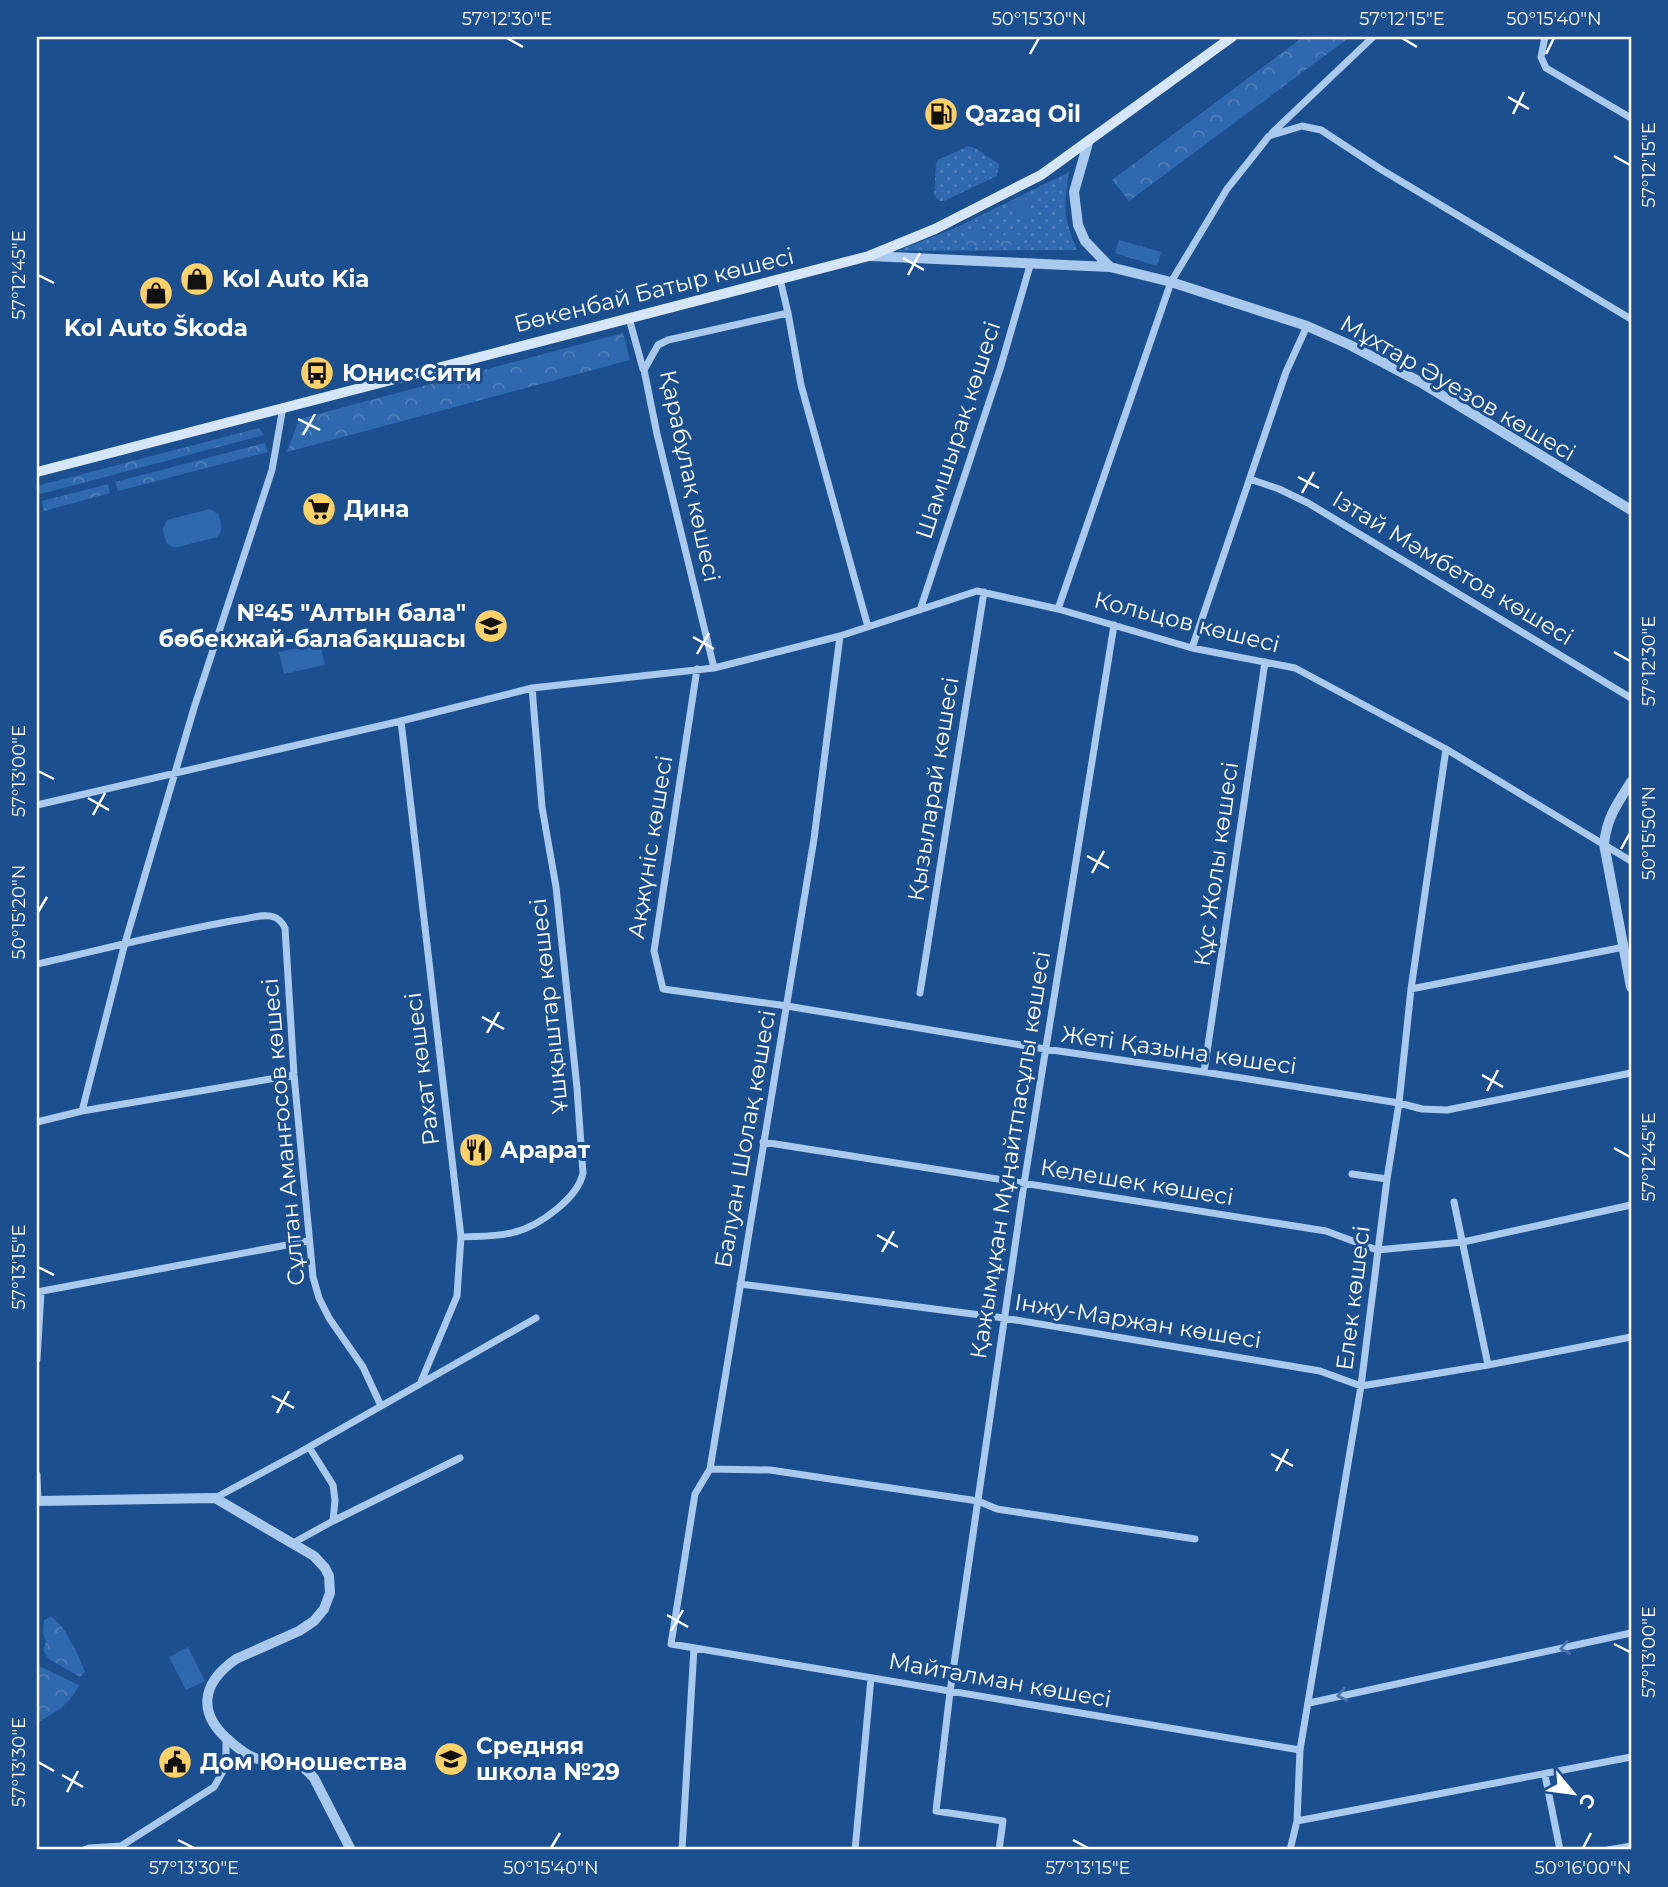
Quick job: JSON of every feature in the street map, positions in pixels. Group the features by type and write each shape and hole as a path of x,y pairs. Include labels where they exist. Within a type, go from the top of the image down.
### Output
{"main road":[{"name":"Бөкенбай Батыр көшесі","path":"37,472 869,256 920,235 1041,175 1233,37"}],"street":[{"path":"1058,609 1171,282 1227,189 1269,136 1373,37"},
{"path":"1545,37 1541,57 1546,68 1631,118"},
{"path":"1269,136 1302,126 1321,130 1631,320"},
{"path":"1088,143 1074,192 1078,225 1085,241 1110,267"},
{"name":"Мұхтар Әуезов көшесі","path":"869,256 1110,267 1171,282 1307,326 1420,382 1631,510"},
{"name":"Шамшырақ көшесі","path":"920,610 1000,369 1031,262"},
{"path":"780,279 801,385 868,627"},
{"name":"Қарабұлақ көшесі","path":"713,668 644,369 658,345 668,340 788,313"},
{"path":"629,318 644,369"},
{"path":"1192,648 1286,372 1307,326"},
{"path":"82,1111 125,943 203,677 272,470 283,407"},
{"name":"Ізтай Мәмбетов көшесі","path":"1250,480 1279,489 1308,503 1631,698"},
{"name":"Кольцов көшесі","path":"37,805 532,688 713,668 840,636 977,591 1058,609 1192,648 1295,668 1446,749 1631,861"},
{"name":"Қызыларай көшесі","path":"920,993 984,592"},
{"name":"Қажымұқан Мұңайтпасұлы көшесі","path":"999,1850 1003,1821 936,1811 950,1692 1024,1184 1114,625"},
{"name":"Балуан Шолақ көшесі","path":"671,1644 695,1494 710,1469 814,839 840,636"},
{"name":"Құс Жолы көшесі","path":"1204,1072 1265,662"},
{"name":"Ақжүніс көшесі","path":"697,669 653,950 656,965 663,989 787,1006"},
{"name":"Ұшқыштар көшесі","path":"461,1237 503,1235 524,1229 550,1214 570,1197 580,1184 583,1173 556,887 542,807 532,688"},
{"name":"Рахат көшесі","path":"401,720 461,1237 457,1296 420,1384"},
{"name":"Елек көшесі","path":"1290,1850 1297,1821 1300,1750 1361,1386 1377,1250 1399,1103 1411,989 1446,749"},
{"path":"1631,782 1611,814 1604,844 1631,987"},
{"name":"Сұлтан Аманғосов көшесі","path":"125,943 265,916 274,917 285,929 294,1075 313,1277 329,1318 363,1367 380,1406"},
{"path":"37,964 125,943"},
{"path":"1411,989 1624,947"},
{"name":"Жеті Қазына көшесі","path":"787,1006 1399,1103 1422,1109 1447,1110 1631,1073"},
{"path":"37,1122 82,1111 294,1075"},
{"name":"Келешек көшесі","path":"763,1142 1326,1231 1377,1250"},
{"path":"1352,1174 1387,1179"},
{"path":"1454,1202 1488,1365"},
{"path":"1377,1250 1463,1242 1631,1205"},
{"path":"37,1359 39,1292 309,1241"},
{"name":"Інжу-Маржан көшесі","path":"740,1284 1004,1318 1320,1371 1361,1386"},
{"path":"37,1475 38,1501 215,1498 536,1318"},
{"path":"1361,1386 1631,1337"},
{"path":"309,1447 333,1485 333,1521"},
{"path":"293,1543 460,1458"},
{"path":"710,1469 769,1470 978,1501 997,1508 1195,1539"},
{"path":"215,1498 314,1556 325,1568 331,1585 328,1602 307,1626 236,1659 221,1671 209,1688 207,1705 214,1723 226,1738 252,1757 269,1762 295,1762 308,1770 351,1850"},
{"path":"1308,1703 1631,1633"},
{"name":"Майталман көшесі","path":"671,1644 1300,1750"},
{"path":"682,1850 694,1648"},
{"path":"855,1850 871,1678"},
{"path":"84,1850 89,1847 121,1846 214,1787 226,1766 226,1738"},
{"path":"1297,1821 1631,1757"},
{"path":"1545,1774 1560,1850"},
{"path":"1608,1850 1631,1846"}],"green space":[{"path":"1303,37 1350,37 1129,201 1112,180"},
{"path":"968,146 999,164 997,176 939,201 934,195 938,160"},
{"path":"1069,172 1066,212 1077,250 897,251 955,228"},
{"path":"1026,199 1027,215 1017,217 1009,212 1019,200"},
{"path":"977,230 982,232 985,240 976,246 965,244 964,238"},
{"path":"1007,233 1017,233 1025,240 1021,246 999,245"},
{"path":"1119,240 1161,252 1157,266 1115,253"},
{"path":"623,333 630,360 287,452 299,419"},
{"path":"259,428 264,435 37,495 37,486"},
{"path":"265,443 268,452 118,491 115,482"},
{"path":"108,484 110,493 44,511 42,501"},
{"path":"210,509 218,514 221,523 221,532 217,537 178,547 168,544 163,528 167,520"},
{"path":"320,643 325,665 284,674 279,652"},
{"path":"51,1617 61,1626 75,1650 85,1672 80,1677 49,1659 43,1650 46,1642 43,1633 44,1620"},
{"path":"188,1647 205,1681 186,1690 169,1657"},
{"path":"37,1665 79,1685 67,1703 37,1723"}],"place":[{"name":"Qazaq Oil","path":"941,114"},
{"name":"Kol Auto Kia","path":"197,279"},
{"name":"Kol Auto Škoda","path":"156,293"},
{"name":"Юнис Сити","path":"317,373"},
{"name":"Дина","path":"319,509"},
{"name":"№45 \"Алтын бала\" бөбекжай-балабақшасы","path":"491,626"},
{"name":"Арарат","path":"476,1150"},
{"name":"Средняя школа №29","path":"451,1759"},
{"name":"Дом Юношества","path":"175,1762"}]}
